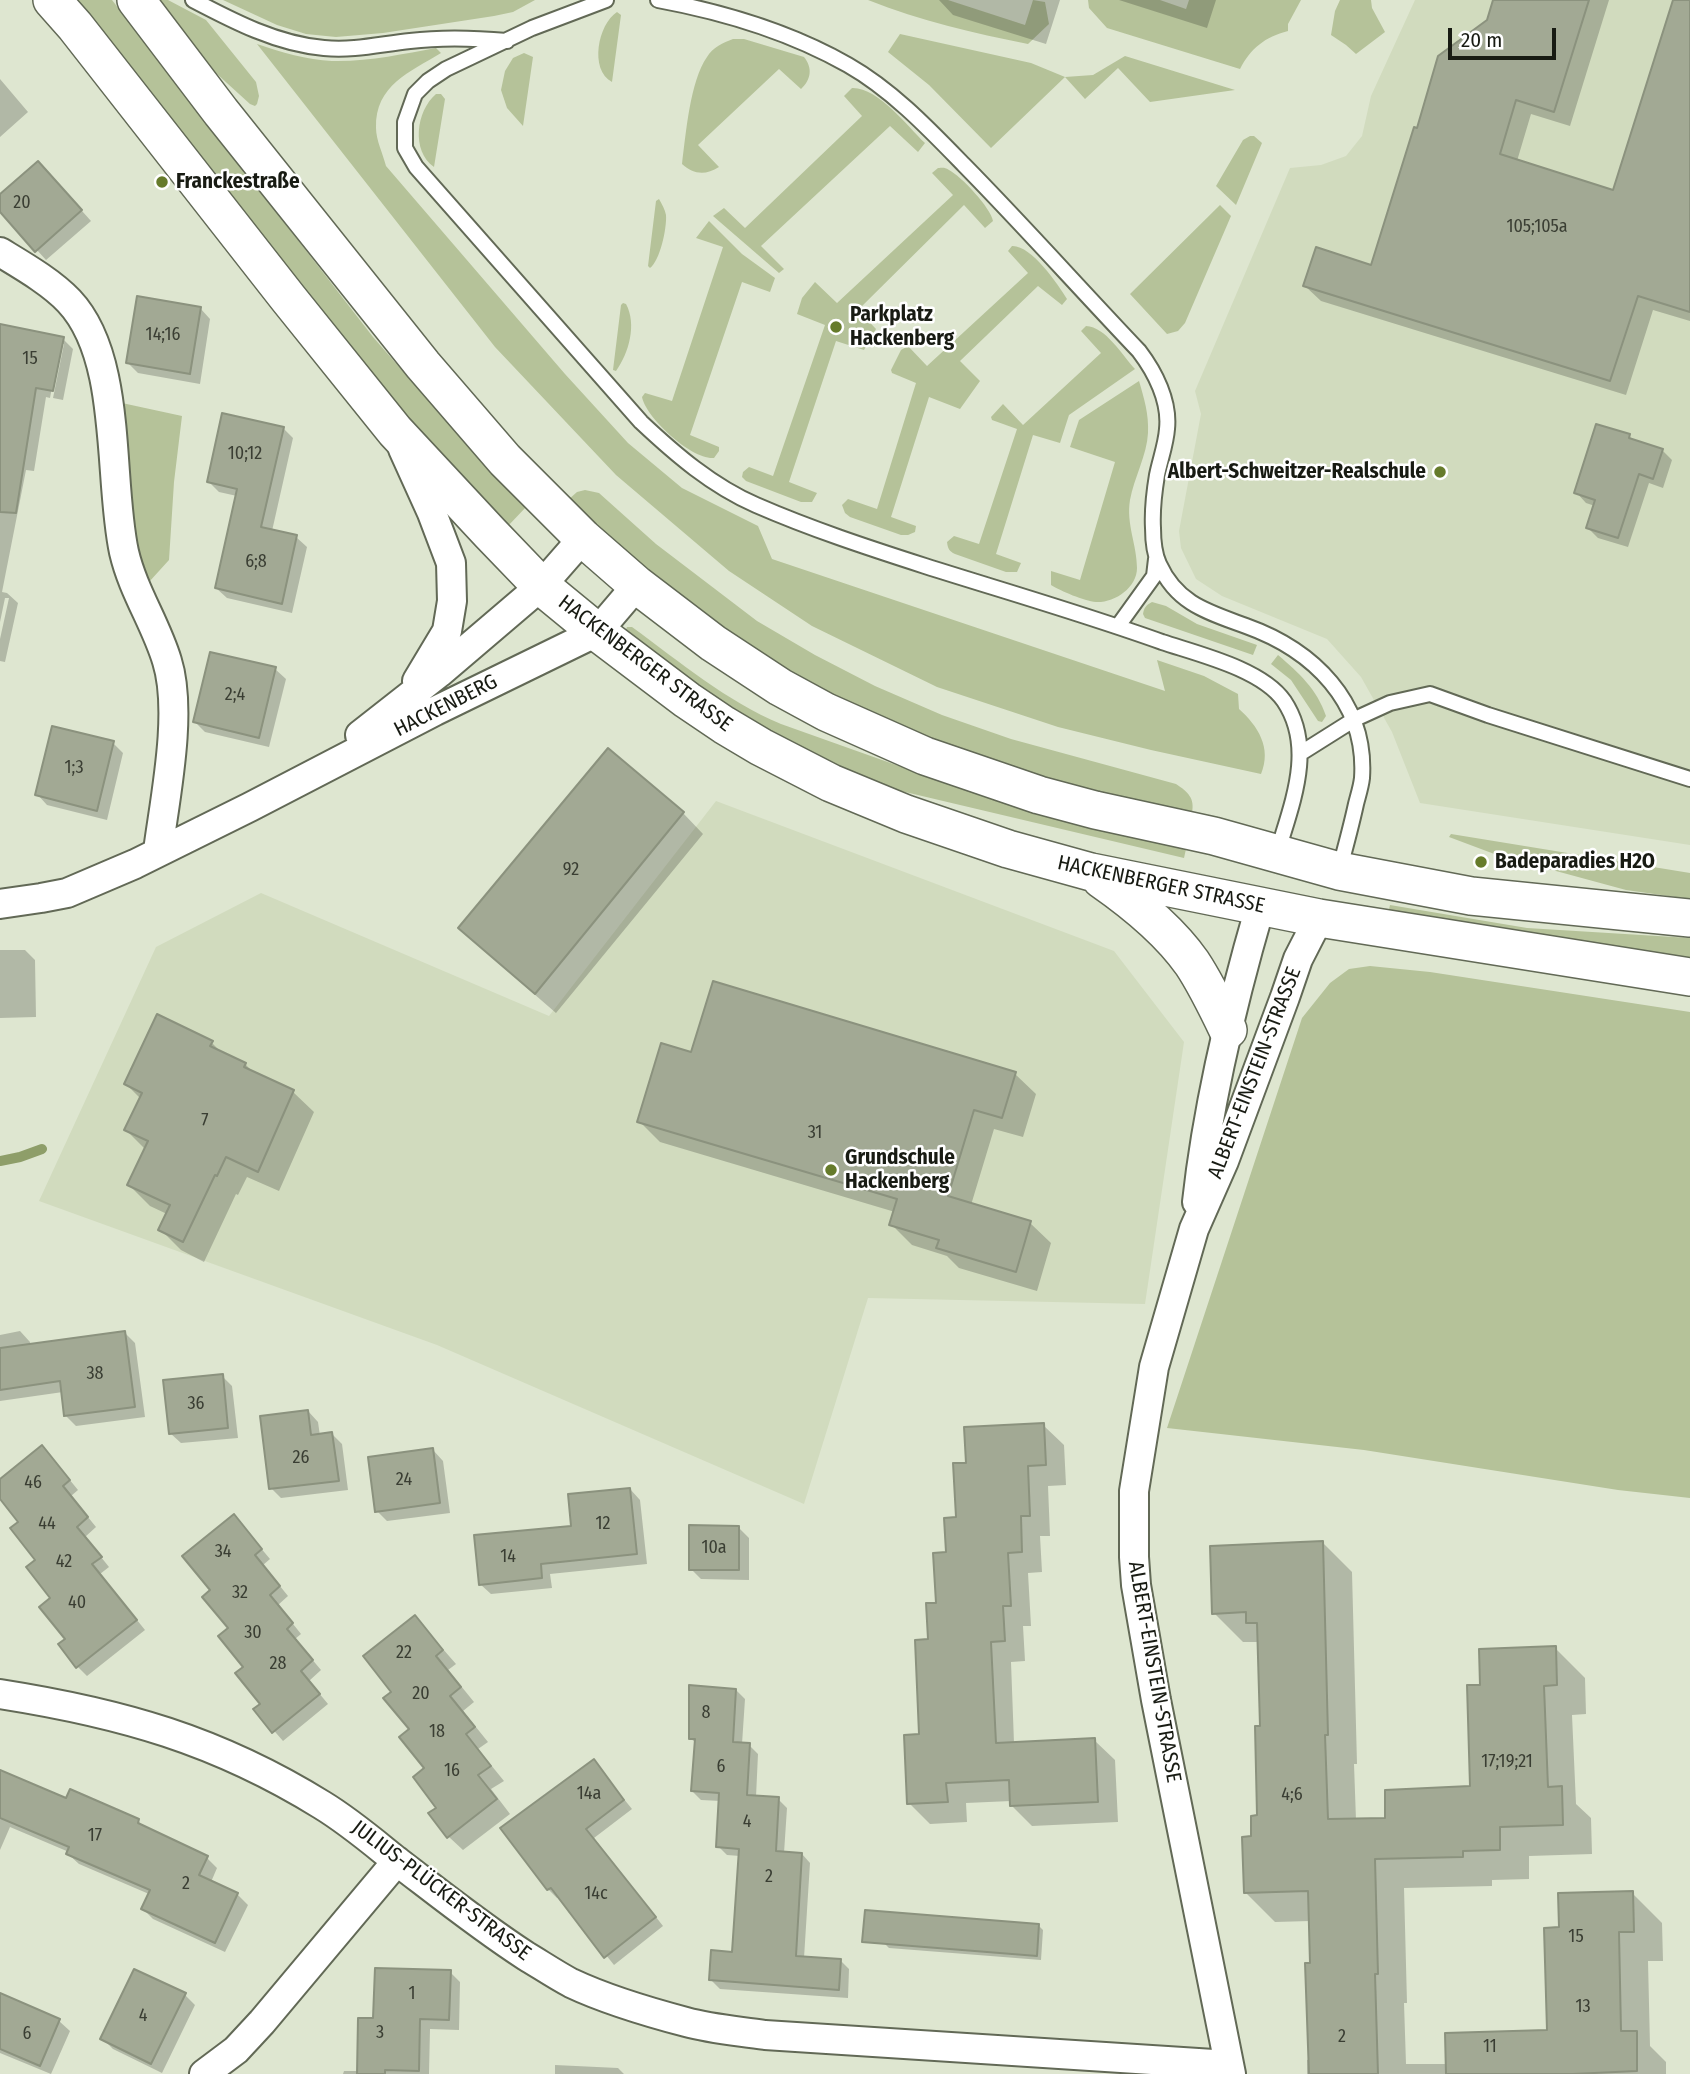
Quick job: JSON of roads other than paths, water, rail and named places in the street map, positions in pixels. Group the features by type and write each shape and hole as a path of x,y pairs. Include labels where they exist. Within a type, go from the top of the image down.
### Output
{"street":[{"name":"HACKENBERGER STRASSE","path":"52,0 395,431 541,586 597,632 724,725 831,783 906,814 1008,849 1091,872 1319,918 1690,977"},
{"path":"136,0 221,112 423,365 505,460 583,538 637,585 713,643 780,687 837,717 925,756 1039,795 1096,810 1214,836 1339,871 1471,896 1690,918"},
{"path":"0,252 71,303 96,345 109,405 124,552 132,578 168,663 173,694 173,732 158,851"},
{"name":"HACKENBERG","path":"395,431 432,513 452,571 452,601 447,631 404,701"},
{"name":"HACKENBERG","path":"297,784 404,701 541,586 583,538"},
{"path":"597,632 637,585"},
{"name":"HACKENBERG","path":"0,904 67,893 135,864 297,784 435,711 597,632"},
{"path":"1260,907 1276,855"},
{"path":"1319,918 1339,871"},
{"path":"1091,872 1128,898 1175,942 1192,963 1228,1030"},
{"name":"ALBERT-EINSTEIN-STRASSE","path":"1194,1229 1203,1151 1228,1030 1260,907"},
{"name":"ALBERT-EINSTEIN-STRASSE","path":"1230,2070 1156,1700 1136,1585 1133,1503 1154,1367 1194,1229 1224,1161 1298,959 1319,918"},
{"name":"JULIUS-PLÜCKER-STRASSE","path":"0,1694 102,1712 153,1726 247,1763 314,1800 362,1831 497,1937 570,1982 608,1998 688,2023 765,2035 1230,2070"},
{"path":"204,2074 236,2050 262,2022 397,1861"}],"lane":[{"path":"193,0 223,16 297,45 355,48 466,37 508,41"},
{"path":"607,0 532,28 446,69 428,81 415,94 405,122 405,148 416,167 641,422 679,458 721,486 754,505 925,566 1118,626 1224,664 1261,681 1284,701 1296,724 1301,752 1292,802 1276,855"},
{"path":"658,0 734,18 804,42 849,65 888,92 986,187 1139,351 1158,382 1168,427 1153,499 1156,558 1154,576 1118,626"},
{"path":"1156,558 1167,580 1196,607 1276,638 1307,659 1328,680 1354,719 1361,742 1362,780 1339,871"},
{"path":"1301,752 1354,719 1390,703 1430,694 1690,779"}],"waterway":[{"path":"0,1161 42,1149"}],"place":[{"name":"Franckestraße","path":"162,182"},
{"name":"Parkplatz Hackenberg","path":"836,327"},
{"name":"Albert-Schweitzer-Realschule","path":"1440,472"},
{"name":"Badeparadies H2O","path":"1481,862"},
{"name":"Grundschule Hackenberg","path":"831,1170"}]}
